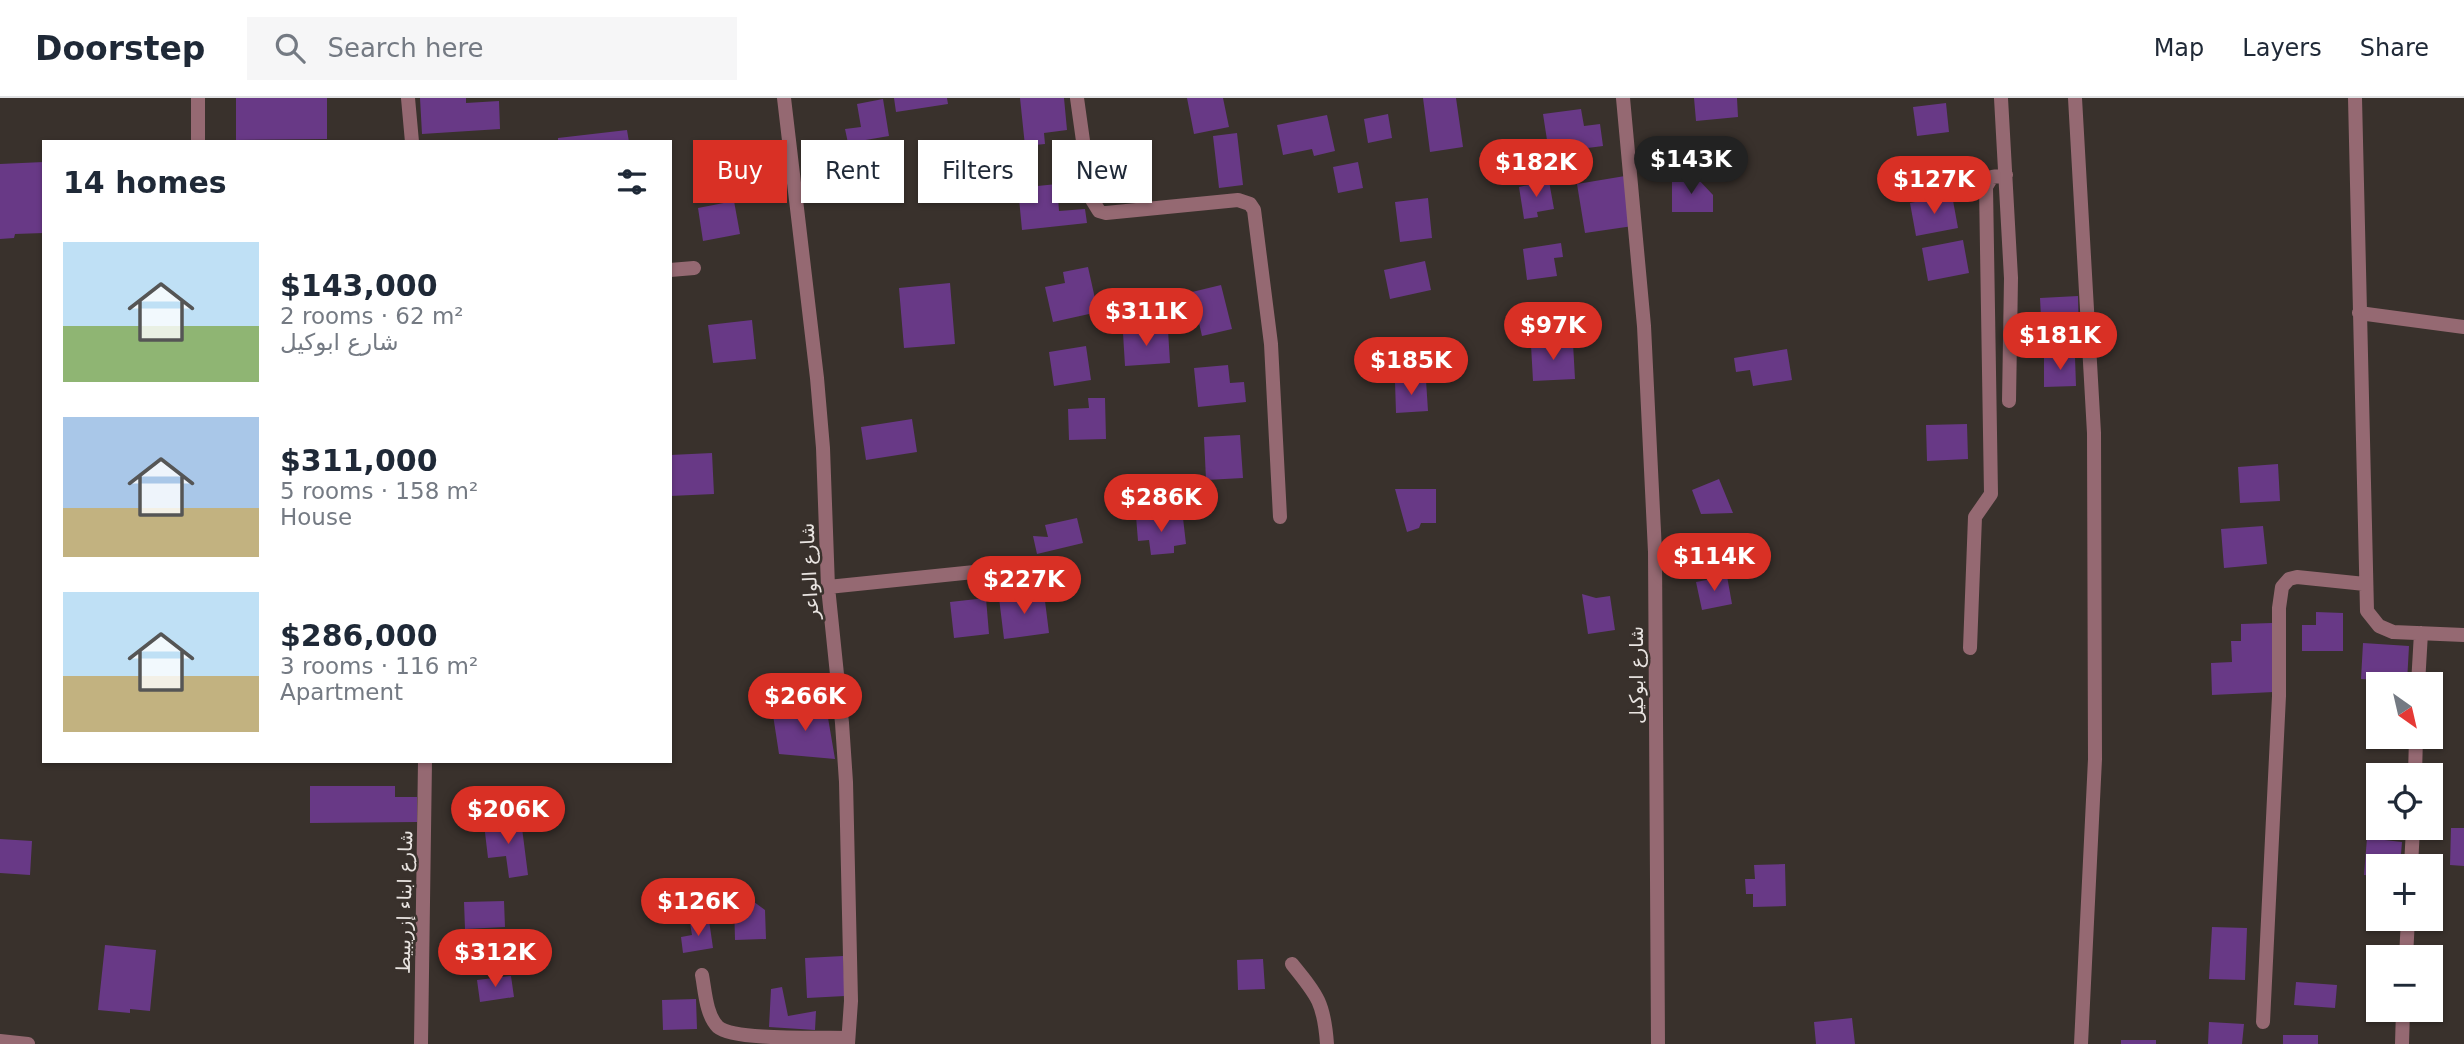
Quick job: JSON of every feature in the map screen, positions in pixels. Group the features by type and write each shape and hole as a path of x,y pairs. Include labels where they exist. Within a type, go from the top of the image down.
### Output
{"street":[{"path":"198,98 198,140"},
{"path":"408,98 412,140"},
{"name":"شارع الواعر","path":"784,98 818,390 828,587 846,782 851,1001 848,1041"},
{"path":"1077,98 1091,198 1099,211 1106,213 1238,200 1250,204 1254,210 1271,344 1280,517"},
{"name":"شارع ابوكيل","path":"1623,98 1644,326 1655,552 1658,1044"},
{"path":"2001,98 2011,278 2009,401"},
{"path":"2075,98 2094,433 2095,759 2081,1044"},
{"path":"2356,98 2367,611 2379,626 2393,632 2464,635"},
{"path":"1970,648 1975,517 1991,494 1986,187 1992,177 2006,175"},
{"path":"672,270 694,268"},
{"path":"2359,313 2464,327"},
{"path":"828,587 1043,565"},
{"path":"2263,1021 2282,587 2289,579 2297,577 2365,584"},
{"path":"2419,672 2421,634"},
{"name":"شارع ابناء إزريبيط","path":"421,1044 425,763"},
{"path":"1292,964 1319,1000 1325,1016 1327,1044"},
{"path":"702,975 710,1014 722,1029 750,1035 848,1041"},
{"path":"2402,1044 2403,1022"},
{"path":"0,1041 28,1044"}],"building":[{"path":"236,98 327,98 327,139 236,140"},
{"path":"420,98 466,98 466,103 499,101 500,129 422,134"},
{"path":"894,98 947,98 948,104 896,112"},
{"path":"1020,98 1064,98 1067,130 1044,133 1045,144 1038,145 1038,140 1024,140"},
{"path":"1187,98 1223,98 1229,127 1194,134"},
{"path":"1423,98 1456,98 1463,147 1430,152"},
{"path":"1694,98 1737,98 1738,117 1696,121"},
{"path":"883,99 889,136 847,140 845,129 861,127 857,104"},
{"path":"1946,103 1949,132 1917,136 1913,107"},
{"path":"1581,109 1584,126 1600,124 1603,146 1549,153 1543,114"},
{"path":"1388,114 1392,138 1368,143 1364,119"},
{"path":"1327,115 1335,151 1314,156 1312,149 1283,155 1277,125"},
{"path":"627,130 629,140 558,140"},
{"path":"1237,133 1243,185 1219,188 1213,136"},
{"path":"42,162 42,233 15,234 14,238 0,239 0,164"},
{"path":"1358,162 1363,188 1338,193 1333,167"},
{"path":"1625,176 1633,226 1585,233 1577,184"},
{"path":"1672,178 1697,178 1713,195 1713,212 1672,212"},
{"path":"1549,181 1554,209 1537,212 1538,217 1524,219 1519,187"},
{"path":"1052,185 1052,203 1058,203 1059,211 1085,209 1087,223 1022,230 1019,203 1038,203 1038,186"},
{"path":"1952,195 1958,228 1916,236 1910,203"},
{"path":"1428,198 1432,238 1400,242 1395,202"},
{"path":"734,203 740,234 703,241 698,208"},
{"path":"1963,240 1969,273 1928,281 1922,248"},
{"path":"1561,243 1563,257 1554,258 1557,276 1527,280 1523,249"},
{"path":"1425,261 1431,290 1390,299 1384,270"},
{"path":"1088,267 1098,312 1053,322 1045,287 1065,283 1063,272"},
{"path":"950,283 955,344 904,348 899,288"},
{"path":"1221,285 1232,329 1202,336 1192,292"},
{"path":"2078,296 2079,336 2042,337 2040,298"},
{"path":"752,320 756,359 713,363 708,325"},
{"path":"1168,330 1170,363 1125,366 1123,333"},
{"path":"1573,343 1575,379 1533,381 1531,345"},
{"path":"1086,346 1091,380 1054,386 1049,352"},
{"path":"1787,349 1792,380 1753,386 1750,370 1736,372 1734,358"},
{"path":"2075,357 2076,386 2044,387 2044,358"},
{"path":"1228,365 1230,383 1244,382 1246,402 1198,407 1194,368"},
{"path":"1426,380 1428,411 1396,413 1395,382"},
{"path":"1088,398 1105,398 1106,439 1069,440 1068,409 1089,408"},
{"path":"912,419 917,452 866,460 861,427"},
{"path":"1967,424 1968,459 1927,461 1926,425"},
{"path":"1240,435 1243,478 1206,480 1204,437"},
{"path":"712,453 714,494 672,496 672,455"},
{"path":"2278,464 2280,501 2240,503 2238,467"},
{"path":"1719,479 1733,513 1701,514 1692,490"},
{"path":"1395,489 1436,489 1436,523 1421,523 1419,528 1407,532"},
{"path":"1155,514 1156,521 1183,518 1186,544 1174,546 1174,553 1151,555 1149,540 1138,541 1136,516"},
{"path":"1077,518 1083,543 1037,554 1033,536 1048,537 1045,525"},
{"path":"2263,526 2267,564 2224,568 2221,529"},
{"path":"1727,576 1732,604 1702,610 1696,582"},
{"path":"1044,593 1049,633 1004,639 999,598"},
{"path":"1582,594 1596,598 1610,596 1615,630 1588,634"},
{"path":"986,598 989,634 954,638 950,602"},
{"path":"2316,612 2343,613 2343,651 2302,651 2302,625 2316,625"},
{"path":"2272,623 2274,692 2212,695 2211,663 2232,662 2231,641 2241,641 2241,624"},
{"path":"2363,643 2409,646 2408,672 2366,672 2366,679 2361,679"},
{"path":"826,706 835,759 779,754 773,715"},
{"path":"310,786 395,786 395,797 417,797 417,822 310,823"},
{"path":"521,820 528,875 509,878 506,856 488,858 484,824"},
{"path":"2451,828 2464,828 2464,866 2450,865"},
{"path":"0,839 32,841 30,875 0,873"},
{"path":"2367,840 2402,842 2401,854 2366,854 2364,875"},
{"path":"1785,864 1786,906 1753,907 1753,894 1746,894 1745,879 1755,879 1754,865"},
{"path":"750,899 765,910 766,939 735,940 734,900"},
{"path":"504,901 505,927 465,929 464,902"},
{"path":"709,920 713,948 683,953 681,937 692,935 690,923"},
{"path":"2212,927 2247,928 2245,980 2209,979"},
{"path":"105,945 156,950 150,1011 130,1009 130,1013 98,1010"},
{"path":"843,956 845,996 807,998 805,958"},
{"path":"1263,959 1265,989 1238,990 1237,960"},
{"path":"511,976 514,997 480,1002 477,980"},
{"path":"2296,982 2337,985 2335,1008 2294,1005"},
{"path":"782,987 788,1016 816,1011 815,1030 769,1027 771,989"},
{"path":"696,999 697,1029 663,1030 662,1000"},
{"path":"1852,1018 1855,1044 1816,1044 1814,1022"},
{"path":"2209,1022 2244,1024 2242,1044 2208,1044"},
{"path":"2283,1035 2318,1035 2318,1044 2283,1044"},
{"path":"2121,1040 2156,1040 2156,1044 2121,1044"}]}
